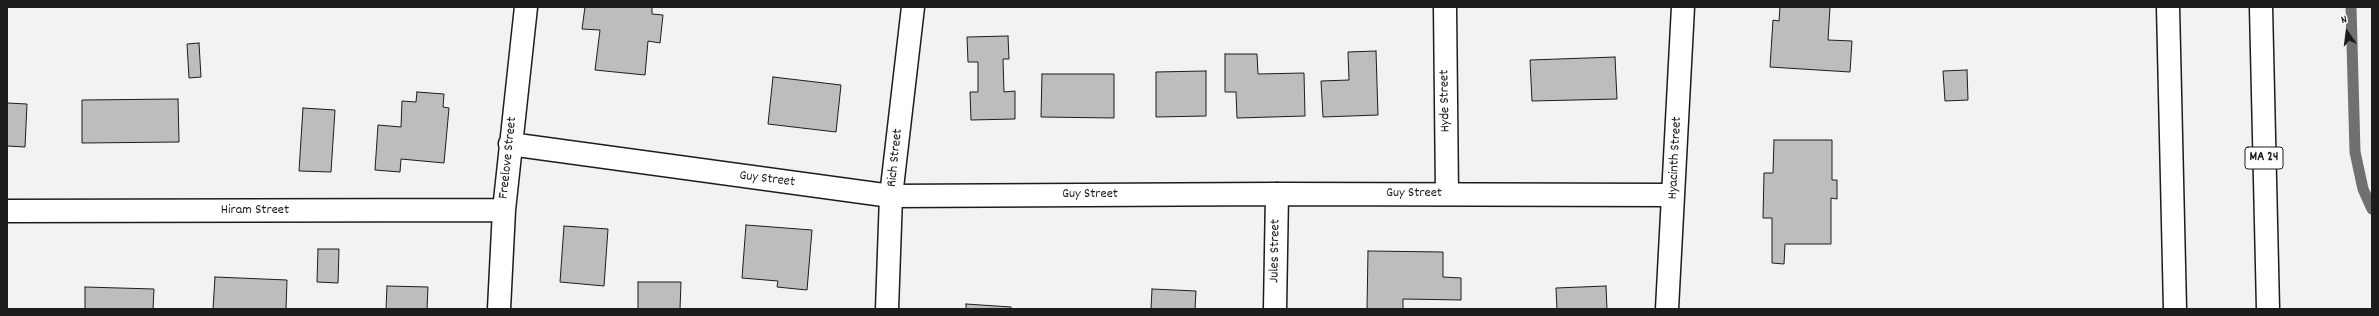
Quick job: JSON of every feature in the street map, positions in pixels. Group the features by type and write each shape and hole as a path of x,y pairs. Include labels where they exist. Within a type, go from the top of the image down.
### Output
{"main road":[{"name":"Freelove Street","path":"499,309 504,210 526,7"},
{"name":"Rich Street","path":"887,309 892,196 913,7"},
{"name":"Hyde Street","path":"1445,7 1447,194"},
{"name":"Hyacinth Street","path":"1667,309 1683,7"},
{"path":"2168,7 2175,309"},
{"name":"MA 24","path":"2261,7 2268,309"},
{"name":"Guy Street","path":"510,144 892,196 1277,194 1673,195"},
{"name":"Jules Street","path":"1275,309 1277,194"},
{"name":"Hiram Street","path":"7,211 504,210"}],"building":[{"path":"585,7 652,7 652,14 663,15 660,43 648,41 645,75 595,70 600,30 582,29"},
{"path":"1780,7 1830,7 1828,40 1852,41 1850,72 1770,67 1773,20 1779,21"},
{"path":"1008,36 1009,59 1003,59 1004,92 1015,91 1015,119 971,120 970,92 978,92 978,62 968,62 967,37"},
{"path":"199,43 201,77 189,78 187,44"},
{"path":"1376,51 1378,115 1323,117 1321,81 1349,80 1348,52"},
{"path":"1225,54 1257,54 1258,74 1304,73 1305,116 1237,118 1236,92 1225,92"},
{"path":"1615,57 1617,99 1532,101 1530,60"},
{"path":"1967,70 1968,100 1945,101 1943,71"},
{"path":"1206,71 1206,116 1156,117 1156,72"},
{"path":"1042,74 1114,74 1114,118 1041,117"},
{"path":"773,77 841,85 836,132 768,124"},
{"path":"417,92 444,94 443,107 449,108 444,163 401,159 400,172 375,170 378,125 401,127 402,101 416,102"},
{"path":"178,99 179,142 82,143 82,100"},
{"path":"7,103 27,104 25,147 7,146"},
{"path":"303,108 335,110 331,172 299,171"},
{"path":"1774,140 1832,140 1832,180 1837,180 1837,199 1831,198 1831,244 1785,244 1784,264 1772,263 1772,218 1763,218 1764,173 1773,173"},
{"path":"746,225 812,230 807,290 777,287 778,281 742,278"},
{"path":"564,226 608,229 604,286 560,282"},
{"path":"318,249 339,249 338,283 317,282"},
{"path":"1368,251 1443,252 1443,277 1461,278 1461,300 1403,299 1403,309 1367,309"},
{"path":"215,277 287,280 286,309 213,309"},
{"path":"638,282 681,282 680,309 638,309"},
{"path":"387,286 428,287 427,309 386,309"},
{"path":"1606,286 1607,309 1557,309 1556,288"},
{"path":"85,287 154,289 153,309 85,309"},
{"path":"1152,289 1196,291 1195,309 1151,309"},
{"path":"966,304 1011,307 1011,309 966,309"}],"waterway":[{"path":"2351,7 2355,152 2363,189 2372,209"}]}
